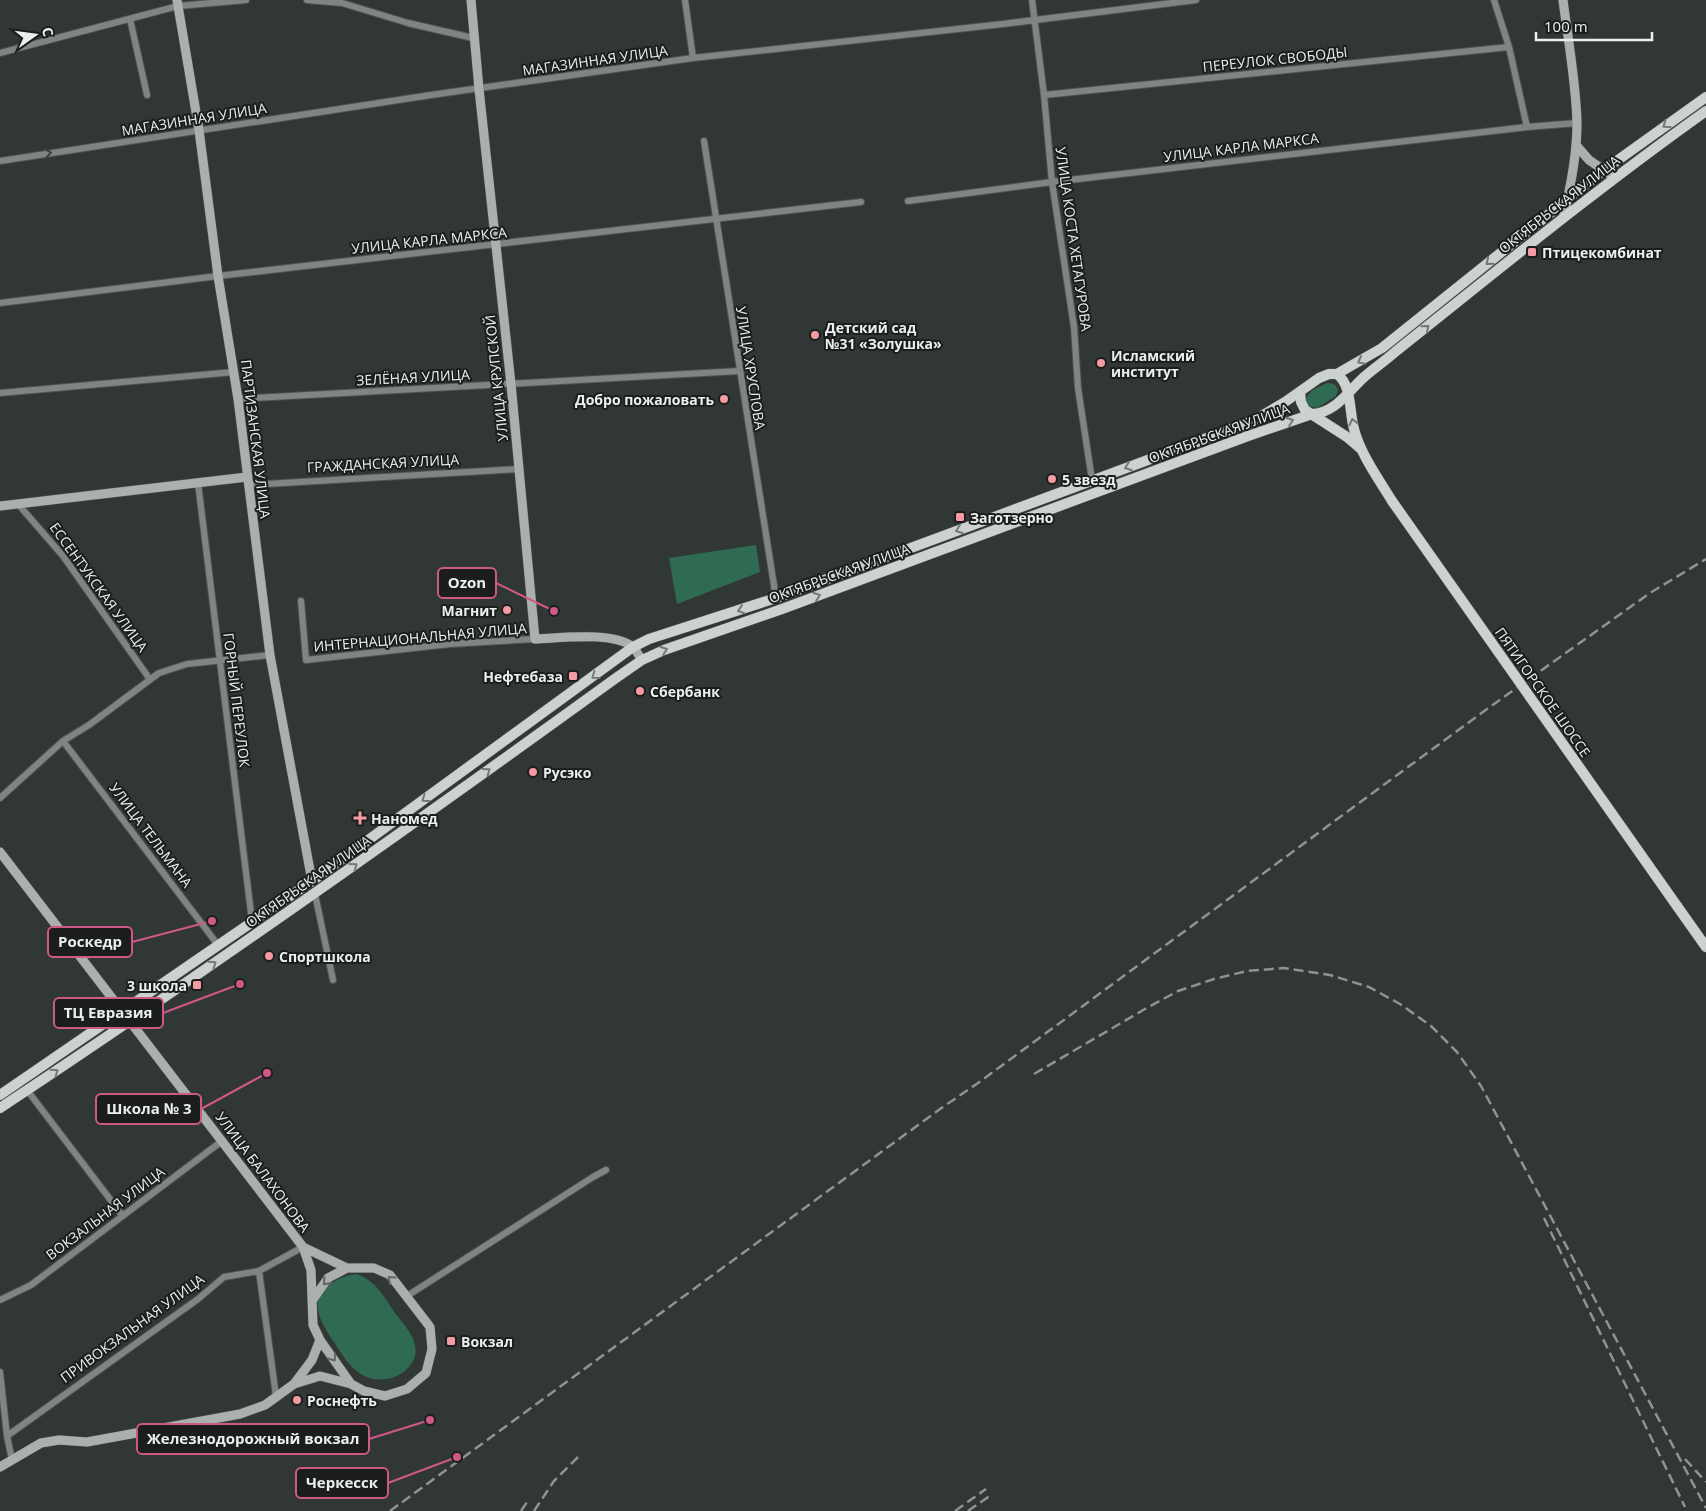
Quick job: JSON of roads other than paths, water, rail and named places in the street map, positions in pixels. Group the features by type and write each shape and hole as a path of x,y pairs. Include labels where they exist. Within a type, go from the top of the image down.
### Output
{"main road":[{"name":"ОКТЯБРЬСКАЯ УЛИЦА","path":"0,1095 312,881 649,639 776,598 1253,420 1300,392 1310,383 1333,373 1337,374 1382,348 1604,170 1706,97"},
{"name":"ОКТЯБРЬСКАЯ УЛИЦА","path":"0,1108 130,1022 315,894 642,660 664,650 1319,413 1341,402 1347,394 1388,358 1614,177 1706,111"},
{"name":"ПЯТИГОРСКОЕ ШОССЕ","path":"1337,374 1345,383 1353,426 1361,450 1392,501 1706,947"},
{"name":"ПЯТИГОРСКОЕ ШОССЕ","path":"1300,392 1302,406 1308,412 1346,437 1361,450"}],"street":[{"path":"0,53 130,19 178,3 246,0"},
{"path":"307,0 342,3 408,23 473,38"},
{"name":"УЛИЦА КРУПСКОЙ","path":"471,0 473,38 511,384 535,639"},
{"path":"685,0 693,58"},
{"name":"УЛИЦА КОСТА ХЕТАГУРОВА","path":"1032,0 1044,95 1052,182 1074,327 1078,388 1092,480"},
{"name":"МАГАЗИННАЯ УЛИЦА","path":"0,161 693,58 1196,0"},
{"path":"1494,0 1509,47 1527,127"},
{"path":"1563,0 1576,98 1577,123 1576,145 1563,218"},
{"name":"ПАРТИЗАНСКАЯ УЛИЦА","path":"178,3 199,130 218,276 238,399 270,655 312,881"},
{"path":"130,19 147,95"},
{"name":"ПЕРЕУЛОК СВОБОДЫ","path":"1044,95 1509,47"},
{"name":"УЛИЦА КАРЛА МАРКСА","path":"908,201 1052,182 1527,127 1577,123"},
{"name":"УЛИЦА ХРУСЛОВА","path":"704,141 776,598"},
{"path":"1576,145 1590,160 1614,177"},
{"name":"УЛИЦА КАРЛА МАРКСА","path":"0,303 861,202"},
{"name":"ЗЕЛЁНАЯ УЛИЦА","path":"238,399 739,371"},
{"path":"0,393 234,372"},
{"name":"ГРАЖДАНСКАЯ УЛИЦА","path":"18,504 198,483 519,469"},
{"name":"ГОРНЫЙ ПЕРЕУЛОК","path":"198,483 252,921"},
{"path":"0,506 18,504"},
{"name":"ЕССЕНТУКСКАЯ УЛИЦА","path":"18,504 63,556 150,678"},
{"name":"ИНТЕРНАЦИОНАЛЬНАЯ УЛИЦА","path":"301,601 306,660 450,644 535,639"},
{"path":"535,639 599,637 622,642 634,648 642,660"},
{"path":"0,798 63,741 89,725 158,673 187,664 270,655"},
{"name":"УЛИЦА ТЕЛЬМАНА","path":"63,741 218,944"},
{"name":"УЛИЦА БАЛАХОНОВА","path":"0,852 303,1247 311,1270 313,1326 320,1340 351,1384 364,1391 385,1396 407,1389 426,1373 432,1348 430,1327 390,1275 374,1268 346,1268 303,1247"},
{"path":"315,894 332,980"},
{"path":"27,1090 122,1216"},
{"name":"ВОКЗАЛЬНАЯ УЛИЦА","path":"0,1300 31,1285 222,1141"},
{"path":"407,1296 606,1170"},
{"name":"ПРИВОКЗАЛЬНАЯ УЛИЦА","path":"7,1436 198,1299 224,1278 259,1271 303,1247"},
{"path":"311,1301 328,1278 346,1268"},
{"path":"259,1271 276,1396"},
{"path":"294,1384 312,1360 320,1340"},
{"path":"0,1372 2,1406 12,1460"},
{"path":"0,1467 41,1443 59,1440 86,1442 240,1414 265,1405 294,1384 320,1376 351,1384"}],"railway":[{"path":"390,1511 978,1083 1487,709 1650,593 1706,559"},
{"path":"1034,1074 1178,991 1214,979 1247,971 1284,968 1330,975 1369,987 1400,1004 1431,1026 1457,1052 1481,1086 1706,1508"},
{"path":"1544,1218 1685,1507"},
{"path":"534,1511 554,1481 580,1455"},
{"path":"1685,1459 1706,1482"},
{"path":"955,1511 986,1489"},
{"path":"968,1511 991,1495"},
{"path":"521,1511 527,1502"}],"place":[{"name":"Птицекомбинат","path":"1532,252"},
{"name":"Детский сад №31 «Золушка»","path":"815,335"},
{"name":"Исламский институт","path":"1101,363"},
{"name":"Добро пожаловать","path":"724,399"},
{"name":"5 звезд","path":"1052,479"},
{"name":"Заготзерно","path":"960,517"},
{"name":"Магнит","path":"507,610"},
{"name":"Ozon","path":"554,611"},
{"name":"Нефтебаза","path":"573,676"},
{"name":"Сбербанк","path":"640,691"},
{"name":"Русэко","path":"533,772"},
{"name":"Наномед","path":"360,818"},
{"name":"Роскедр","path":"212,921"},
{"name":"Спортшкола","path":"269,956"},
{"name":"ТЦ Евразия","path":"240,984"},
{"name":"3 школа","path":"197,985"},
{"name":"Школа № 3","path":"267,1073"},
{"name":"Вокзал","path":"451,1341"},
{"name":"Роснефть","path":"297,1400"},
{"name":"Железнодорожный вокзал","path":"430,1420"},
{"name":"Черкесск","path":"457,1457"}]}
